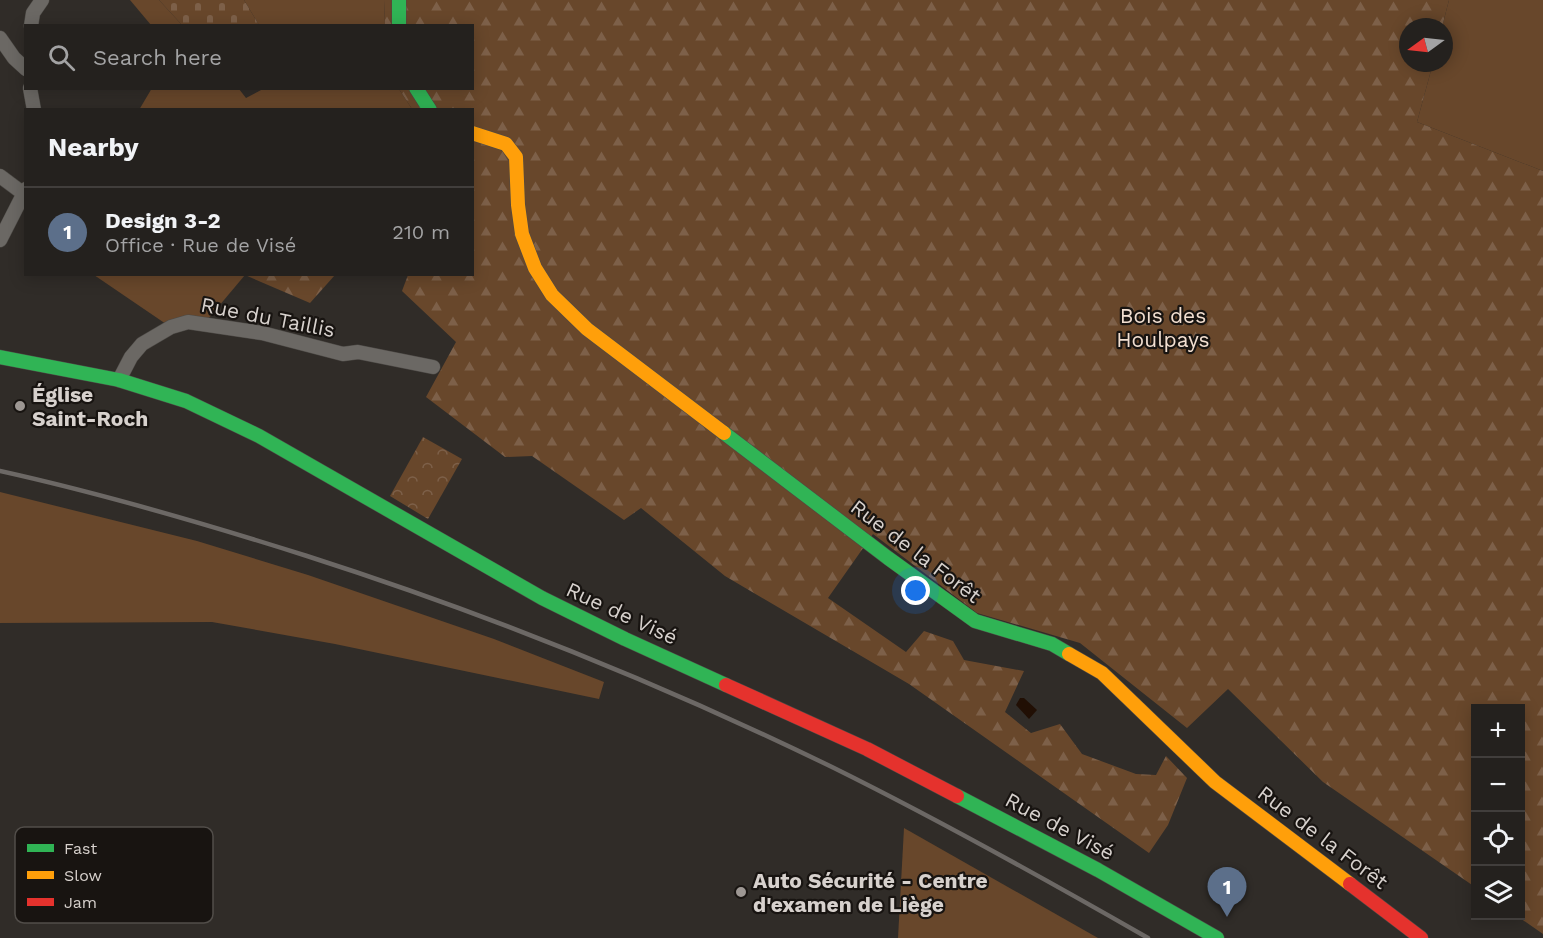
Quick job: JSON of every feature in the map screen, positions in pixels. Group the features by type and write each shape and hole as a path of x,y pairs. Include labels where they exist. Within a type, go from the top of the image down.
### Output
{"street":[{"path":"31,13 42,0"},
{"path":"399,0 399,24"},
{"path":"0,38 14,58 24,67"},
{"path":"30,90 34,108"},
{"path":"417,90 429,108"},
{"name":"Rue de la Forêt","path":"474,134 506,144 516,156 522,234 535,268 552,295 587,329 888,558 975,621 1052,644 1102,673 1215,782 1421,938"},
{"path":"0,176 24,190"},
{"path":"0,240 24,193"},
{"name":"Rue du Taillis","path":"119,380 131,357 142,344 171,327 189,322 262,333 343,354 358,352 433,367"},
{"name":"Rue de Visé","path":"0,357 119,380 186,401 259,436 542,598 625,639 867,749 1098,870 1217,938"}],"green space":[{"path":"130,0 159,0 181,24 150,24"},
{"path":"159,0 244,0 258,24 181,24"},
{"path":"244,0 384,0 385,24 258,24"},
{"name":"Bois des Houlpays","path":"384,0 1449,0 1444,18 1399,18 1399,72 1431,72 1417,122 1543,171 1543,934 1523,920 1525,920 1525,704 1471,704 1471,884 1323,782 1228,689 1187,728 1080,643 977,613 873,534 828,598 906,652 924,631 953,641 964,660 1024,671 1005,712 1031,733 1060,724 1082,754 1136,774 1156,775 1166,756 1187,778 1168,825 1149,853 909,684 725,576 641,508 624,520 532,456 505,457 426,397 456,342 402,291 408,276 474,276 474,108 411,108 400,90 474,90 474,24 385,24"},
{"path":"1449,0 1543,0 1543,171 1417,122 1431,72 1453,72 1453,18 1444,18"},
{"path":"151,90 240,90 246,98 261,90 400,90 411,108 140,108"},
{"path":"95,276 244,276 208,319 166,324"},
{"path":"247,276 334,276 310,303"},
{"path":"423,437 462,459 428,519 390,496"},
{"path":"0,492 197,541 308,575 494,639 604,682 599,699 335,644 212,622 0,623"},
{"path":"904,828 1098,938 898,938"}],"shaded area":[{"path":"1020,698 1024,698 1037,710 1029,719 1016,705"}],"railway":[{"path":"0,471 155,510 307,556 442,602 575,653 705,708 834,768 992,851 1148,938"}],"traffic: fast":[{"path":"399,0 399,24"},
{"path":"417,90 429,108"},
{"path":"0,357 119,380 186,401 259,436 542,598 726,685"},
{"path":"724,433 975,621 1052,644 1069,654"},
{"path":"957,796 1098,870 1217,938"}],"traffic: slow":[{"path":"474,134 506,144 516,157 522,234 535,268 552,295 587,329 724,433"},
{"path":"1069,654 1102,673 1215,782 1350,884"}],"traffic: jam":[{"path":"726,685 867,749 957,796"},
{"path":"1350,884 1421,938"}],"place":[{"name":"Église Saint-Roch","path":"20,406"},
{"name":"Auto Sécurité - Centre d'examen de Liège","path":"741,892"},
{"name":"Design 3-2","path":"1227,917"}]}
